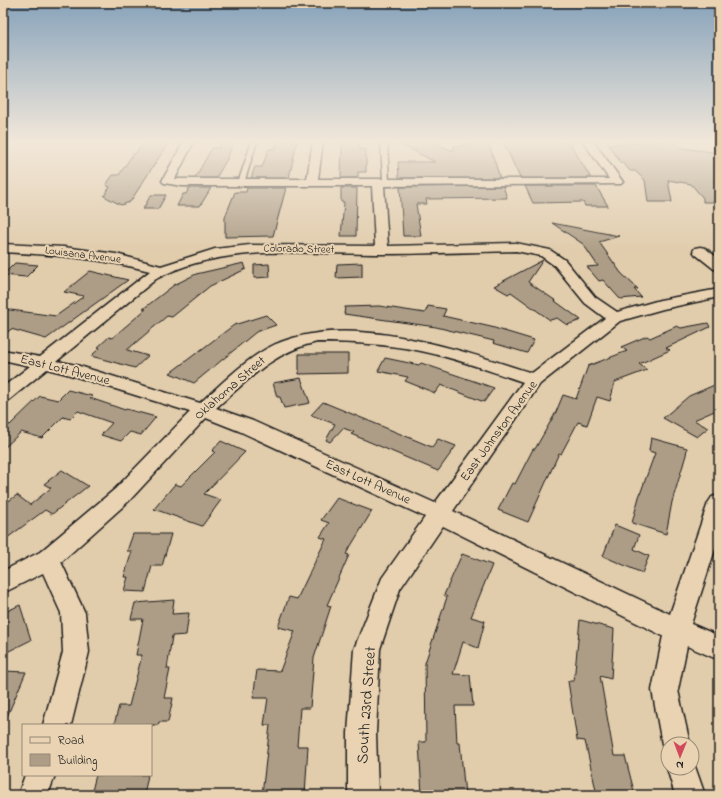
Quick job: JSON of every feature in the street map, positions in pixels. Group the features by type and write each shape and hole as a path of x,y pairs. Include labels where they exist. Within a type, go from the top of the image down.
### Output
{"street":[{"path":"169,178 168,181 182,183 617,182 614,178"},
{"path":"382,182 382,250"},
{"name":"Colorado Street","path":"3,396 151,276 162,270 215,253 250,249 382,250 516,247 545,253 560,264 590,300 615,318"},
{"name":"Louisana Avenue","path":"3,248 64,251 116,258 162,270"},
{"path":"700,250 719,266"},
{"name":"East Johnston Avenue","path":"440,515 534,380 615,318 660,305 719,293"},
{"name":"Oklahoma Street","path":"3,583 48,558 122,495 203,410 245,373 272,353 295,342 317,337 342,336 421,346 461,356 534,380"},
{"name":"East Lott Avenue","path":"3,355 70,370 203,410 246,426 440,515 677,630 719,648"},
{"path":"674,736 665,690 677,630 719,503"},
{"name":"South 23rd Street","path":"362,795 362,732 367,649 390,585 440,515"},
{"path":"48,558 73,613 76,652 57,724"},
{"path":"34,795 40,776"},
{"path":"684,776 690,795"}],"lane":[{"path":"241,183 243,178"}],"building":[{"path":"111,178 145,178 130,202 121,205 104,196 110,187 106,185"},
{"path":"643,178 719,178 719,202 703,202 703,198 691,184 668,180 672,202 648,202 645,180"},
{"path":"503,186 507,198 426,199 427,204 416,204 421,236 403,236 400,187"},
{"path":"525,186 596,186 608,206 585,206 583,202 533,203"},
{"path":"189,188 211,188 200,206 177,206 183,194 186,194"},
{"path":"247,188 286,188 273,236 225,237 225,217 235,192 246,192"},
{"path":"341,188 357,188 356,236 341,236 344,202 341,202"},
{"path":"151,195 166,195 158,209 143,209"},
{"path":"552,223 619,236 599,242 621,273 638,289 634,289 641,297 620,299 603,280 599,281 587,267 598,266 583,244"},
{"path":"543,260 528,282 581,320 567,325 557,318 550,320 511,292 508,294 494,286"},
{"path":"15,263 38,265 26,277 3,275"},
{"path":"244,263 246,269 210,286 172,317 167,316 127,350 148,356 135,368 91,356 109,337 112,338 146,309 143,309 174,285 196,274"},
{"path":"362,263 362,277 336,278 337,264"},
{"path":"269,264 270,277 254,278 254,265"},
{"path":"90,271 128,280 46,339 11,329 3,337 3,309 56,316 84,296 64,292"},
{"path":"379,306 425,313 428,306 446,309 443,316 491,327 534,340 527,353 493,343 494,341 436,327 344,314 345,307"},
{"path":"266,315 276,325 256,332 194,383 170,373 234,325"},
{"path":"708,323 710,327 666,348 670,350 639,364 647,370 615,382 610,401 597,397 587,425 578,422 561,454 559,453 528,522 498,510 512,483 515,484 533,449 535,449 556,412 563,395 576,399 588,366 627,351 621,347 647,336 650,338 677,326 681,328"},
{"path":"299,354 348,354 348,373 299,374"},
{"path":"385,358 419,365 421,363 494,388 484,402 441,385 435,393 405,381 408,377 378,371"},
{"path":"301,378 310,403 284,408 280,397 277,397 273,383"},
{"path":"719,383 719,409 694,420 708,428 697,437 663,418 689,396"},
{"path":"68,390 92,396 90,398 125,410 156,417 141,435 130,432 121,441 101,435 112,423 78,411 70,419 63,417 42,438 21,432 3,449 3,422 10,425 40,396 58,400"},
{"path":"323,402 432,447 438,439 456,446 438,471 351,434 354,432 343,428 330,442 326,440 335,424 311,415"},
{"path":"651,438 687,448 672,502 666,534 632,523 639,497 655,453 649,451"},
{"path":"221,441 245,452 204,494 221,500 202,526 154,509 175,484 181,486 215,452 212,451"},
{"path":"62,470 88,486 52,514 45,510 3,541 3,505 17,495 30,505 51,488 44,484"},
{"path":"337,498 372,511 346,554 349,555 327,605 331,606 314,658 310,708 300,708 297,746 308,746 305,795 262,795 270,725 264,725 268,698 253,698 257,670 280,671 295,631 278,627 289,597 297,599 326,539 320,537 329,523 321,520"},
{"path":"615,525 639,535 634,549 649,556 642,573 603,556"},
{"path":"133,534 171,534 162,566 152,566 145,592 124,591 128,577 124,577 132,551 127,551"},
{"path":"462,554 492,565 471,617 485,621 478,648 463,642 453,674 470,675 473,706 455,706 457,743 460,743 465,795 422,795 419,742 426,742 425,663 447,597 444,595"},
{"path":"174,600 172,614 189,613 186,635 172,636 167,669 170,669 164,698 173,698 168,722 159,722 158,725 114,724 119,706 129,706 142,655 136,655 143,619 131,619 135,603"},
{"path":"20,605 31,640 3,654 3,613"},
{"path":"580,620 614,629 611,679 600,676 614,756 625,756 635,795 597,795 585,741 577,740 568,681 574,681"},
{"path":"3,671 26,672 3,726"},
{"path":"96,776 148,776 144,795 91,795"}]}
